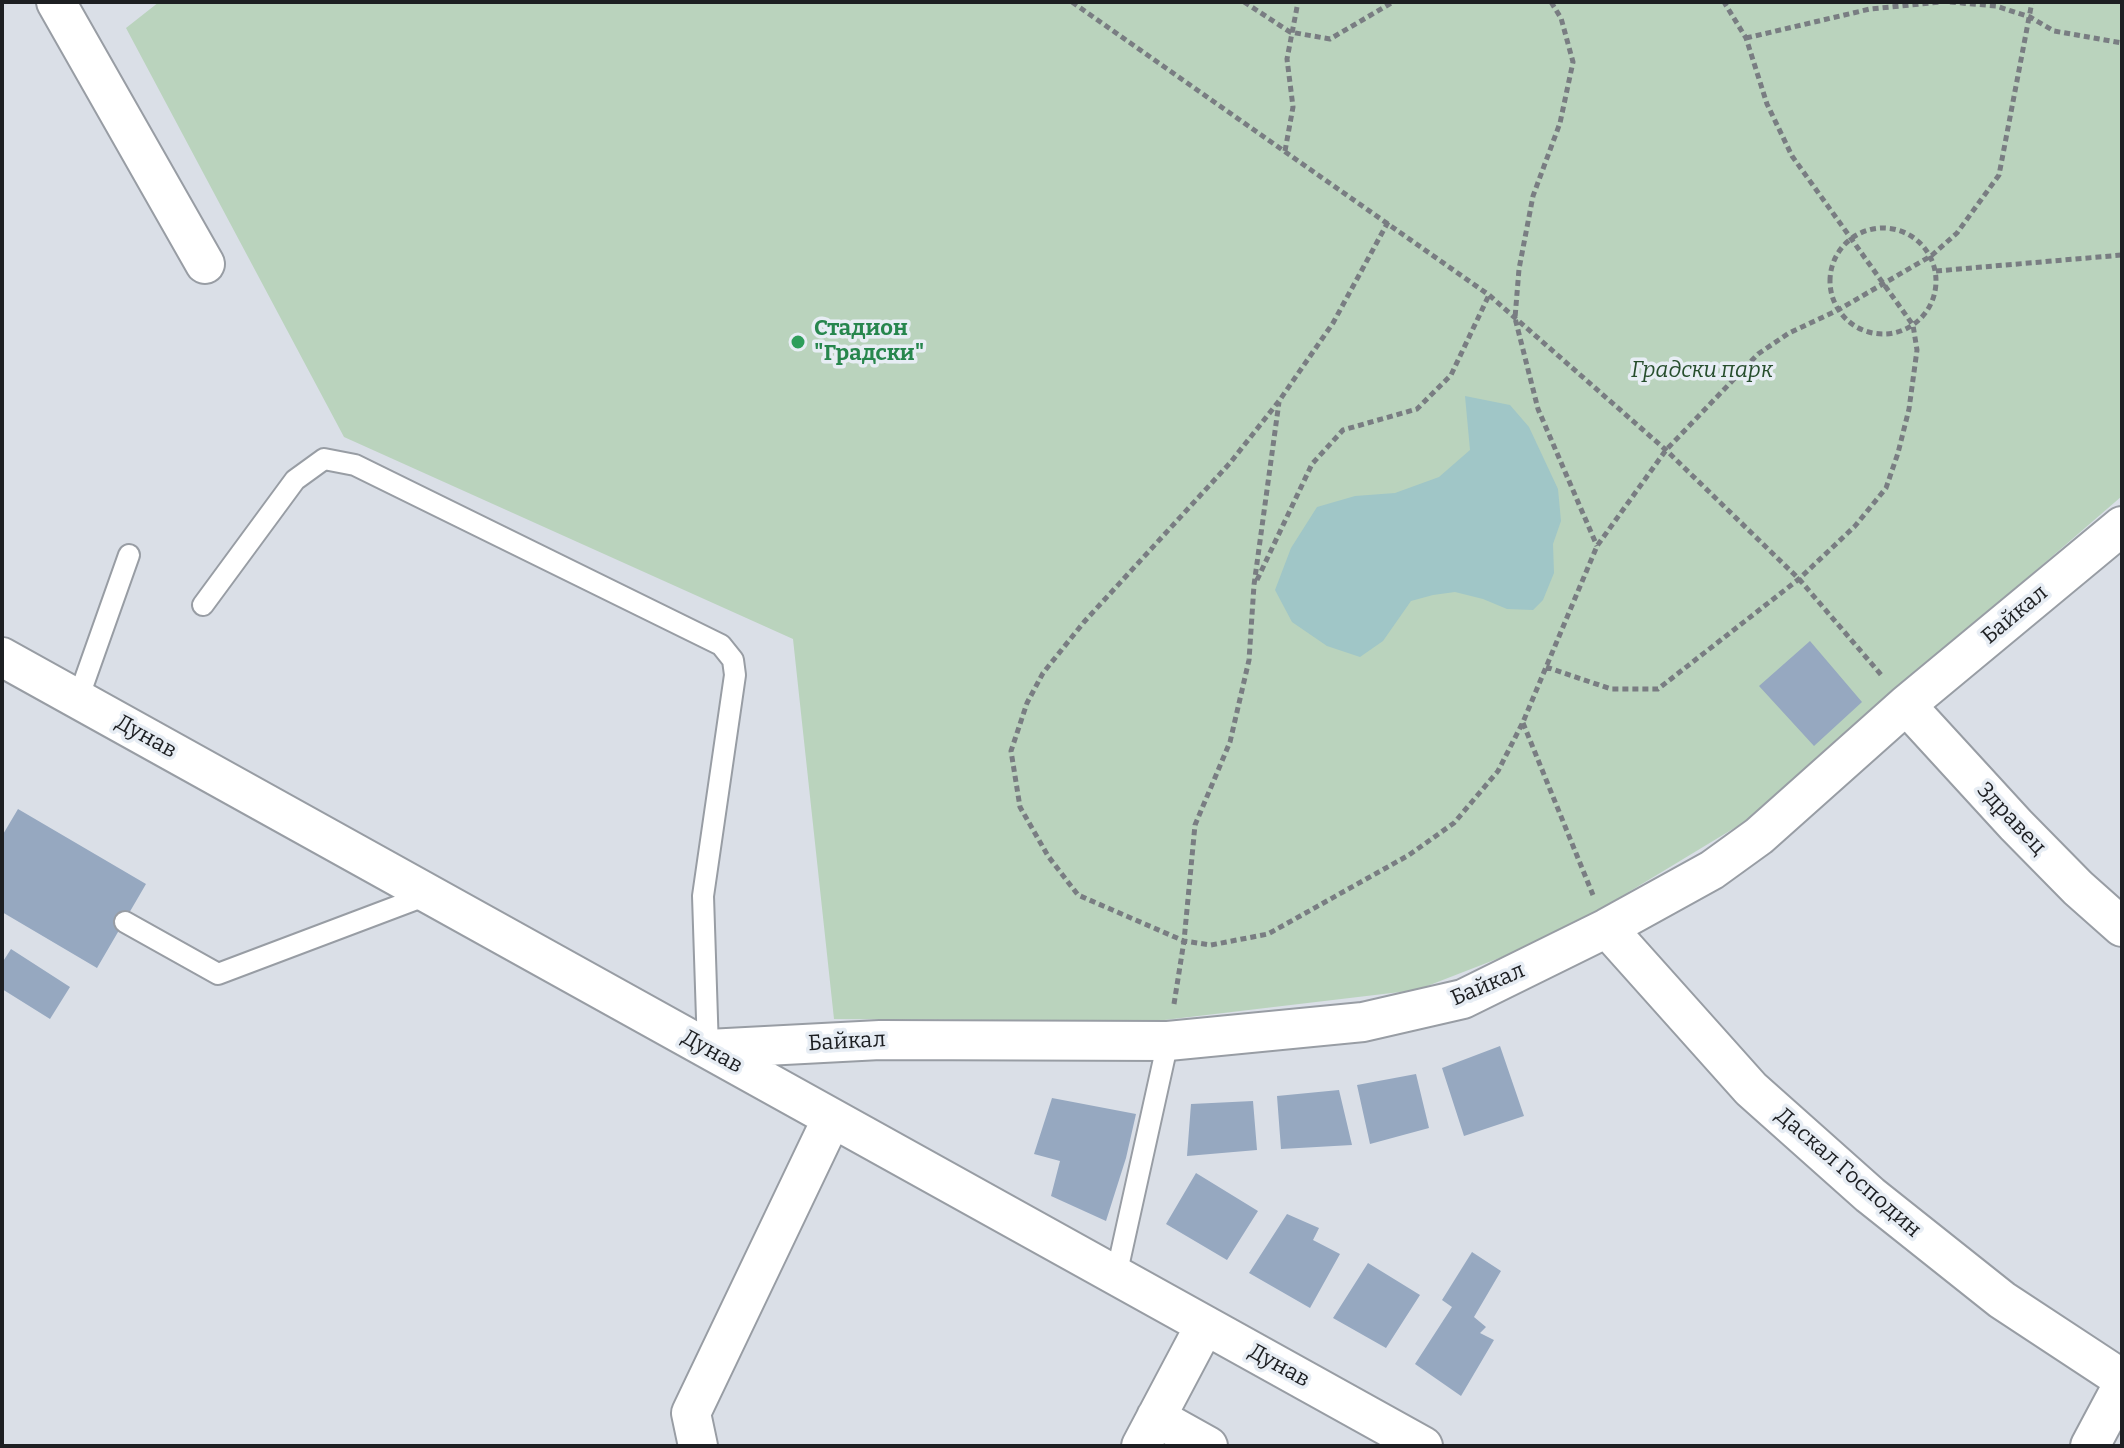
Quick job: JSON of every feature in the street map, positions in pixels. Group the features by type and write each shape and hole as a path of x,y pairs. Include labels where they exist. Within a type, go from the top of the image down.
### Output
{"street":[{"path":"56,2 205,264"},
{"name":"Байкал","path":"708,1049 880,1040 1168,1041 1363,1022 1463,999 1607,928 1712,870 1759,836 1906,705 2122,526"},
{"name":"Дунав","path":"2,657 1423,1446"},
{"name":"Здравец","path":"1906,705 2016,825 2078,888 2122,927"},
{"name":"Даскал Господин","path":"1607,928 1751,1089 1870,1195 2002,1300 2122,1379"},
{"path":"698,1446 691,1413 832,1118"},
{"path":"1205,1325 1148,1431 1208,1446"},
{"path":"2090,1446 2122,1386"}],"lane":[{"path":"203,605 295,480 324,459 355,465 721,645 733,660 735,675 703,896 708,1049"},
{"path":"78,699 129,555"},
{"path":"125,922 218,974 430,894"},
{"path":"1116,1276 1168,1041"}],"path":[{"path":"1072,2 1489,295 1666,450 1799,579 1906,705"},
{"path":"1244,2 1290,32 1330,39 1393,2"},
{"path":"1285,151 1293,107 1287,59 1298,2"},
{"path":"1551,2 1561,18 1573,62 1560,123 1533,196 1519,269 1515,318 1538,409 1597,546"},
{"path":"1546,667 1611,689 1658,689 1799,579 1855,526 1886,488 1909,409 1917,350 1913,325 1792,156 1767,104 1746,38 1724,2"},
{"path":"1746,38 1870,9 1940,2"},
{"path":"1950,2 1996,6 2030,17 2054,31 2122,43"},
{"path":"1388,222 1333,323 1279,401 1230,463 1084,622 1043,673 1027,703 1011,751 1020,807 1048,856 1078,895 1184,941 1211,945 1268,934 1409,855 1454,823 1498,771 1523,722 1597,546 1666,450 1758,354 1789,333 1838,310 1931,256 1957,233 1999,175 2032,2"},
{"path":"1878,227 1894,228 1921,243 1931,256 1937,286 1925,315 1898,332 1881,335 1864,331 1850,323 1838,310 1830,280 1839,250 1850,239 1878,227"},
{"path":"1936,271 2122,255"},
{"path":"1254,585 1312,464 1343,430 1417,409 1451,375 1489,295"},
{"path":"1168,1041 1184,941 1195,825 1230,742 1249,660 1254,585 1279,401"},
{"path":"1523,722 1607,928"}],"green space":[{"name":"Градски парк","path":"159,2 2122,2 2122,496 1746,821 1556,936 1417,990 1156,1021 834,1019 793,639 344,437 126,28"}],"shaded area":[{"path":"1465,396 1510,405 1529,427 1558,489 1561,521 1553,544 1554,573 1543,600 1533,610 1507,609 1455,592 1433,595 1411,601 1383,641 1360,657 1327,646 1292,622 1275,590 1291,548 1317,507 1355,496 1395,493 1439,477 1470,450"}],"building":[{"path":"1810,641 1862,702 1814,746 1759,686"},
{"path":"18,809 146,884 97,968 2,912 2,836"},
{"path":"11,949 70,987 50,1019 2,989 2,963"},
{"path":"1500,1046 1524,1116 1464,1136 1442,1068"},
{"path":"1416,1074 1429,1128 1370,1144 1357,1085"},
{"path":"1339,1090 1352,1145 1281,1149 1277,1096"},
{"path":"1052,1098 1136,1114 1106,1221 1051,1196 1060,1161 1034,1154"},
{"path":"1253,1101 1257,1150 1187,1156 1191,1104"},
{"path":"1196,1173 1258,1211 1227,1260 1166,1224"},
{"path":"1287,1214 1319,1228 1313,1240 1340,1254 1310,1308 1249,1273"},
{"path":"1472,1252 1501,1271 1474,1317 1486,1327 1480,1333 1494,1340 1461,1396 1415,1364 1452,1307 1442,1300"},
{"path":"1368,1263 1420,1295 1386,1348 1333,1318"}],"place":[{"name":"Стадион \"Градски\"","path":"798,342"}]}
